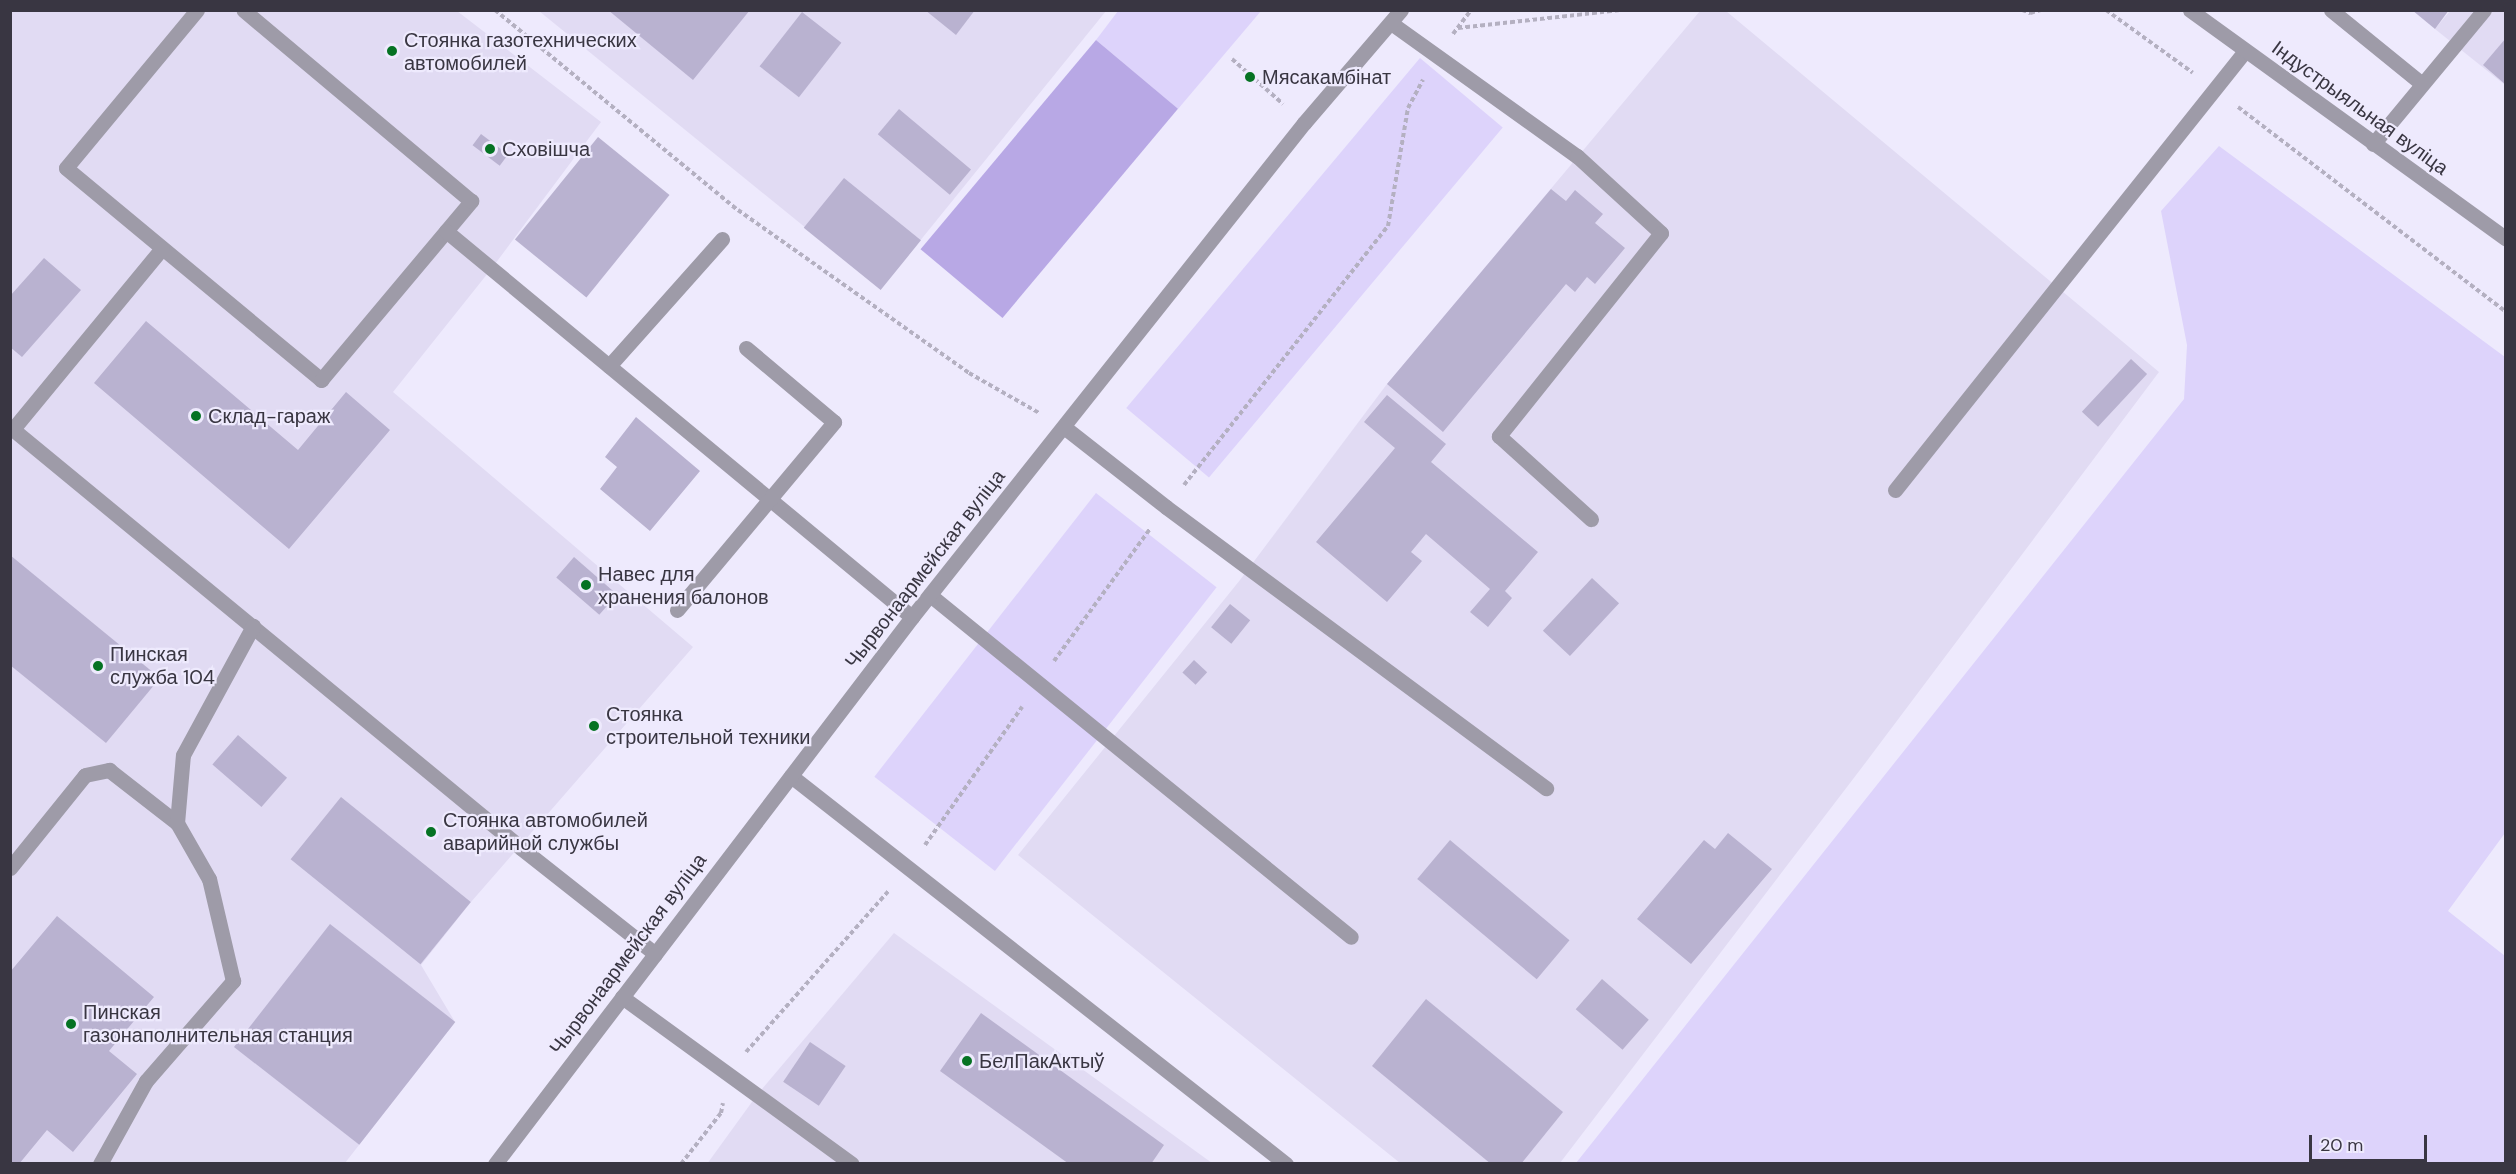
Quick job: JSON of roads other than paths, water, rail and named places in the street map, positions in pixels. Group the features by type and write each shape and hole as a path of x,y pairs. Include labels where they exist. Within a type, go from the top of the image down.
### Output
{"street":[{"path":"197,10 66,168 321,380 471,201 243,10"},
{"name":"Індустрыяльная вуліца","path":"2190,10 2505,237"},
{"path":"2331,10 2422,84"},
{"path":"2373,144 2484,10"},
{"path":"1396,17 1437,55 1577,156 1660,233 1499,436 1591,519"},
{"name":"Чырвонаармейская вуліца","path":"495,1164 912,617 1304,123 1396,17"},
{"path":"1895,490 2245,51"},
{"path":"446,231 912,617"},
{"path":"609,366 722,239"},
{"path":"162,248 12,428 521,848 655,954"},
{"path":"677,610 834,422 746,348"},
{"path":"1064,427 1166,507 1546,788"},
{"path":"930,595 1351,937"},
{"path":"177,823 183,755 253,626"},
{"path":"10,868 85,775 109,770 177,823 208,879 233,981 146,1081 100,1164"},
{"path":"791,776 910,866 1287,1164"},
{"path":"622,997 852,1164"}],"place":[{"name":"Стоянка газотехнических автомобилей","path":"392,51"},
{"name":"Мясакамбінат","path":"1250,77"},
{"name":"Сховішча","path":"490,149"},
{"name":"Склад-гараж","path":"196,416"},
{"name":"Навес для хранения балонов","path":"586,585"},
{"name":"Пинская служба 104","path":"98,666"},
{"name":"Стоянка строительной техники","path":"594,726"},
{"name":"Стоянка автомобилей аварийной службы","path":"431,832"},
{"name":"Пинская газонаполнительная станция","path":"71,1024"},
{"name":"БелПакАктыў","path":"967,1061"}]}
